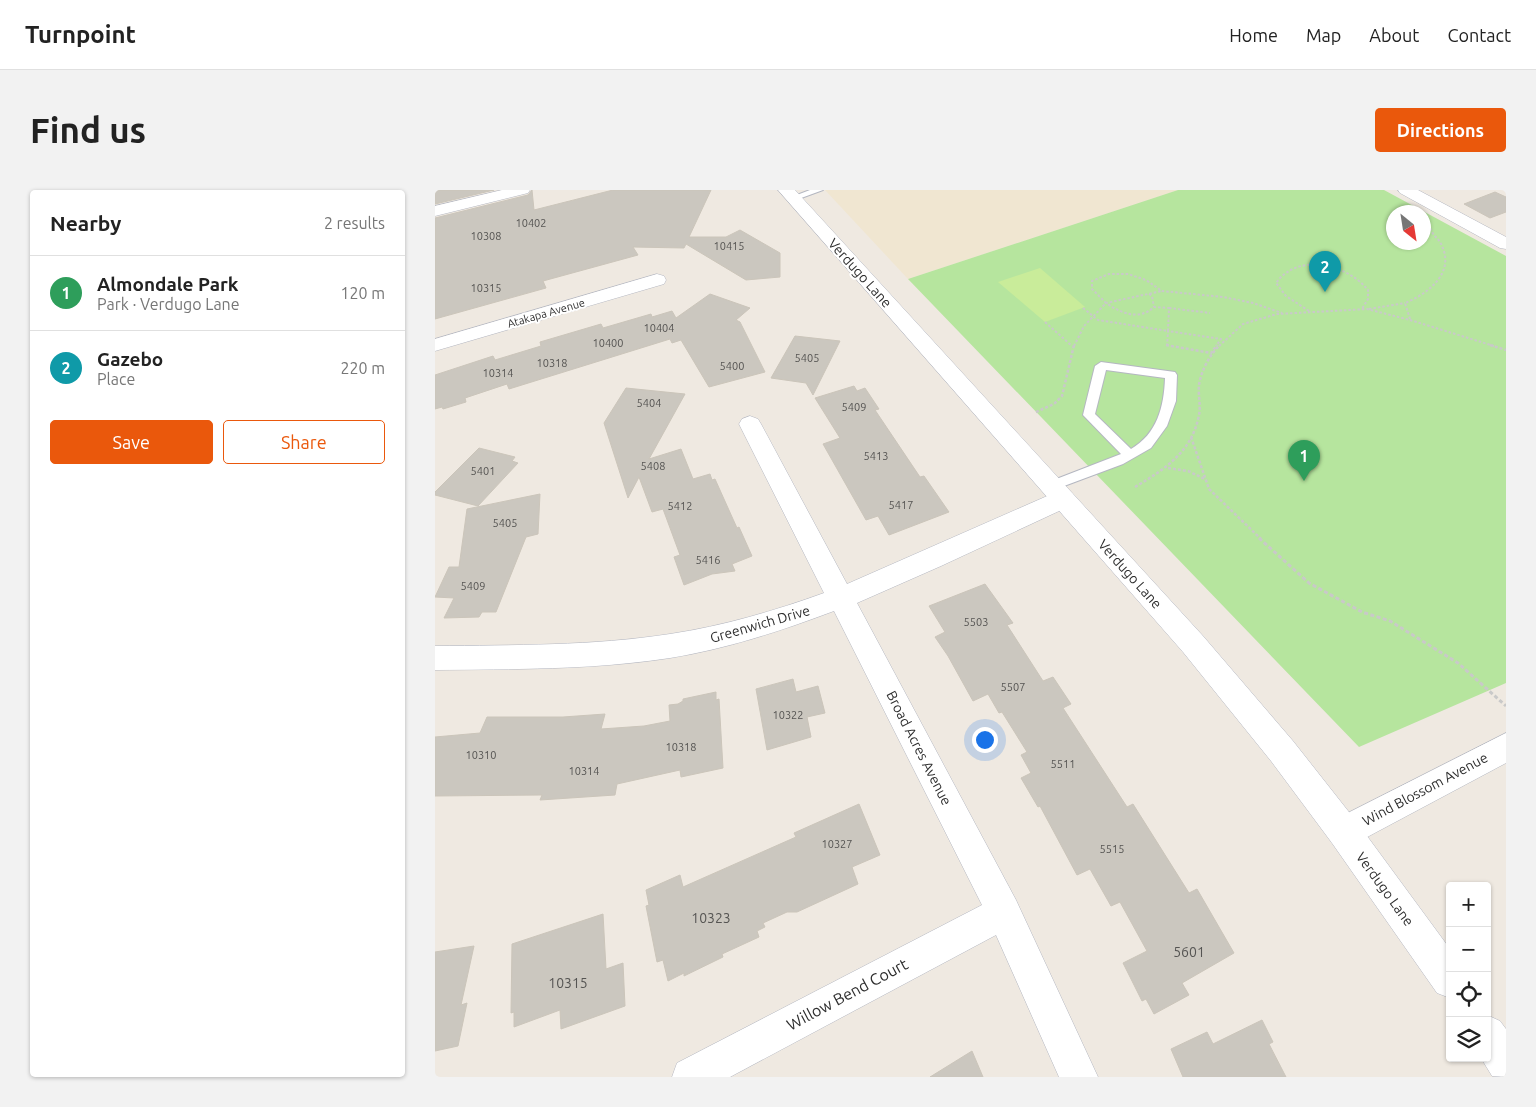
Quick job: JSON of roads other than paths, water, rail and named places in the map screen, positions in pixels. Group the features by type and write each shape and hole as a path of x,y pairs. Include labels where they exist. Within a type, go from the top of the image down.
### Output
{"street":[{"path":"435,211 522,190"},
{"path":"1406,190 1506,244"},
{"name":"Verdugo Lane","path":"789,194 1193,644 1282,751 1344,832 1446,974"},
{"name":"Atakapa Avenue","path":"435,345 657,280"},
{"name":"Broad Acres Avenue","path":"750,424 1004,912 1079,1077"},
{"name":"Greenwich Drive","path":"435,658 583,656 639,651 705,640 770,623 841,598 1057,492"},
{"name":"Wind Blossom Avenue","path":"1344,832 1506,747"},
{"name":"Willow Bend Court","path":"691,1077 1004,912"},
{"path":"1491,1040 1506,1062"}],"lane":[{"path":"789,194 819,190"},
{"path":"1057,492 1119,461 1130,455 1147,445 1161,426 1170,401 1171,376 1101,366 1089,415 1130,455"}],"place":[{"name":"Gazebo","path":"1325,292"},
{"name":"Almondale Park","path":"1304,481"}]}
